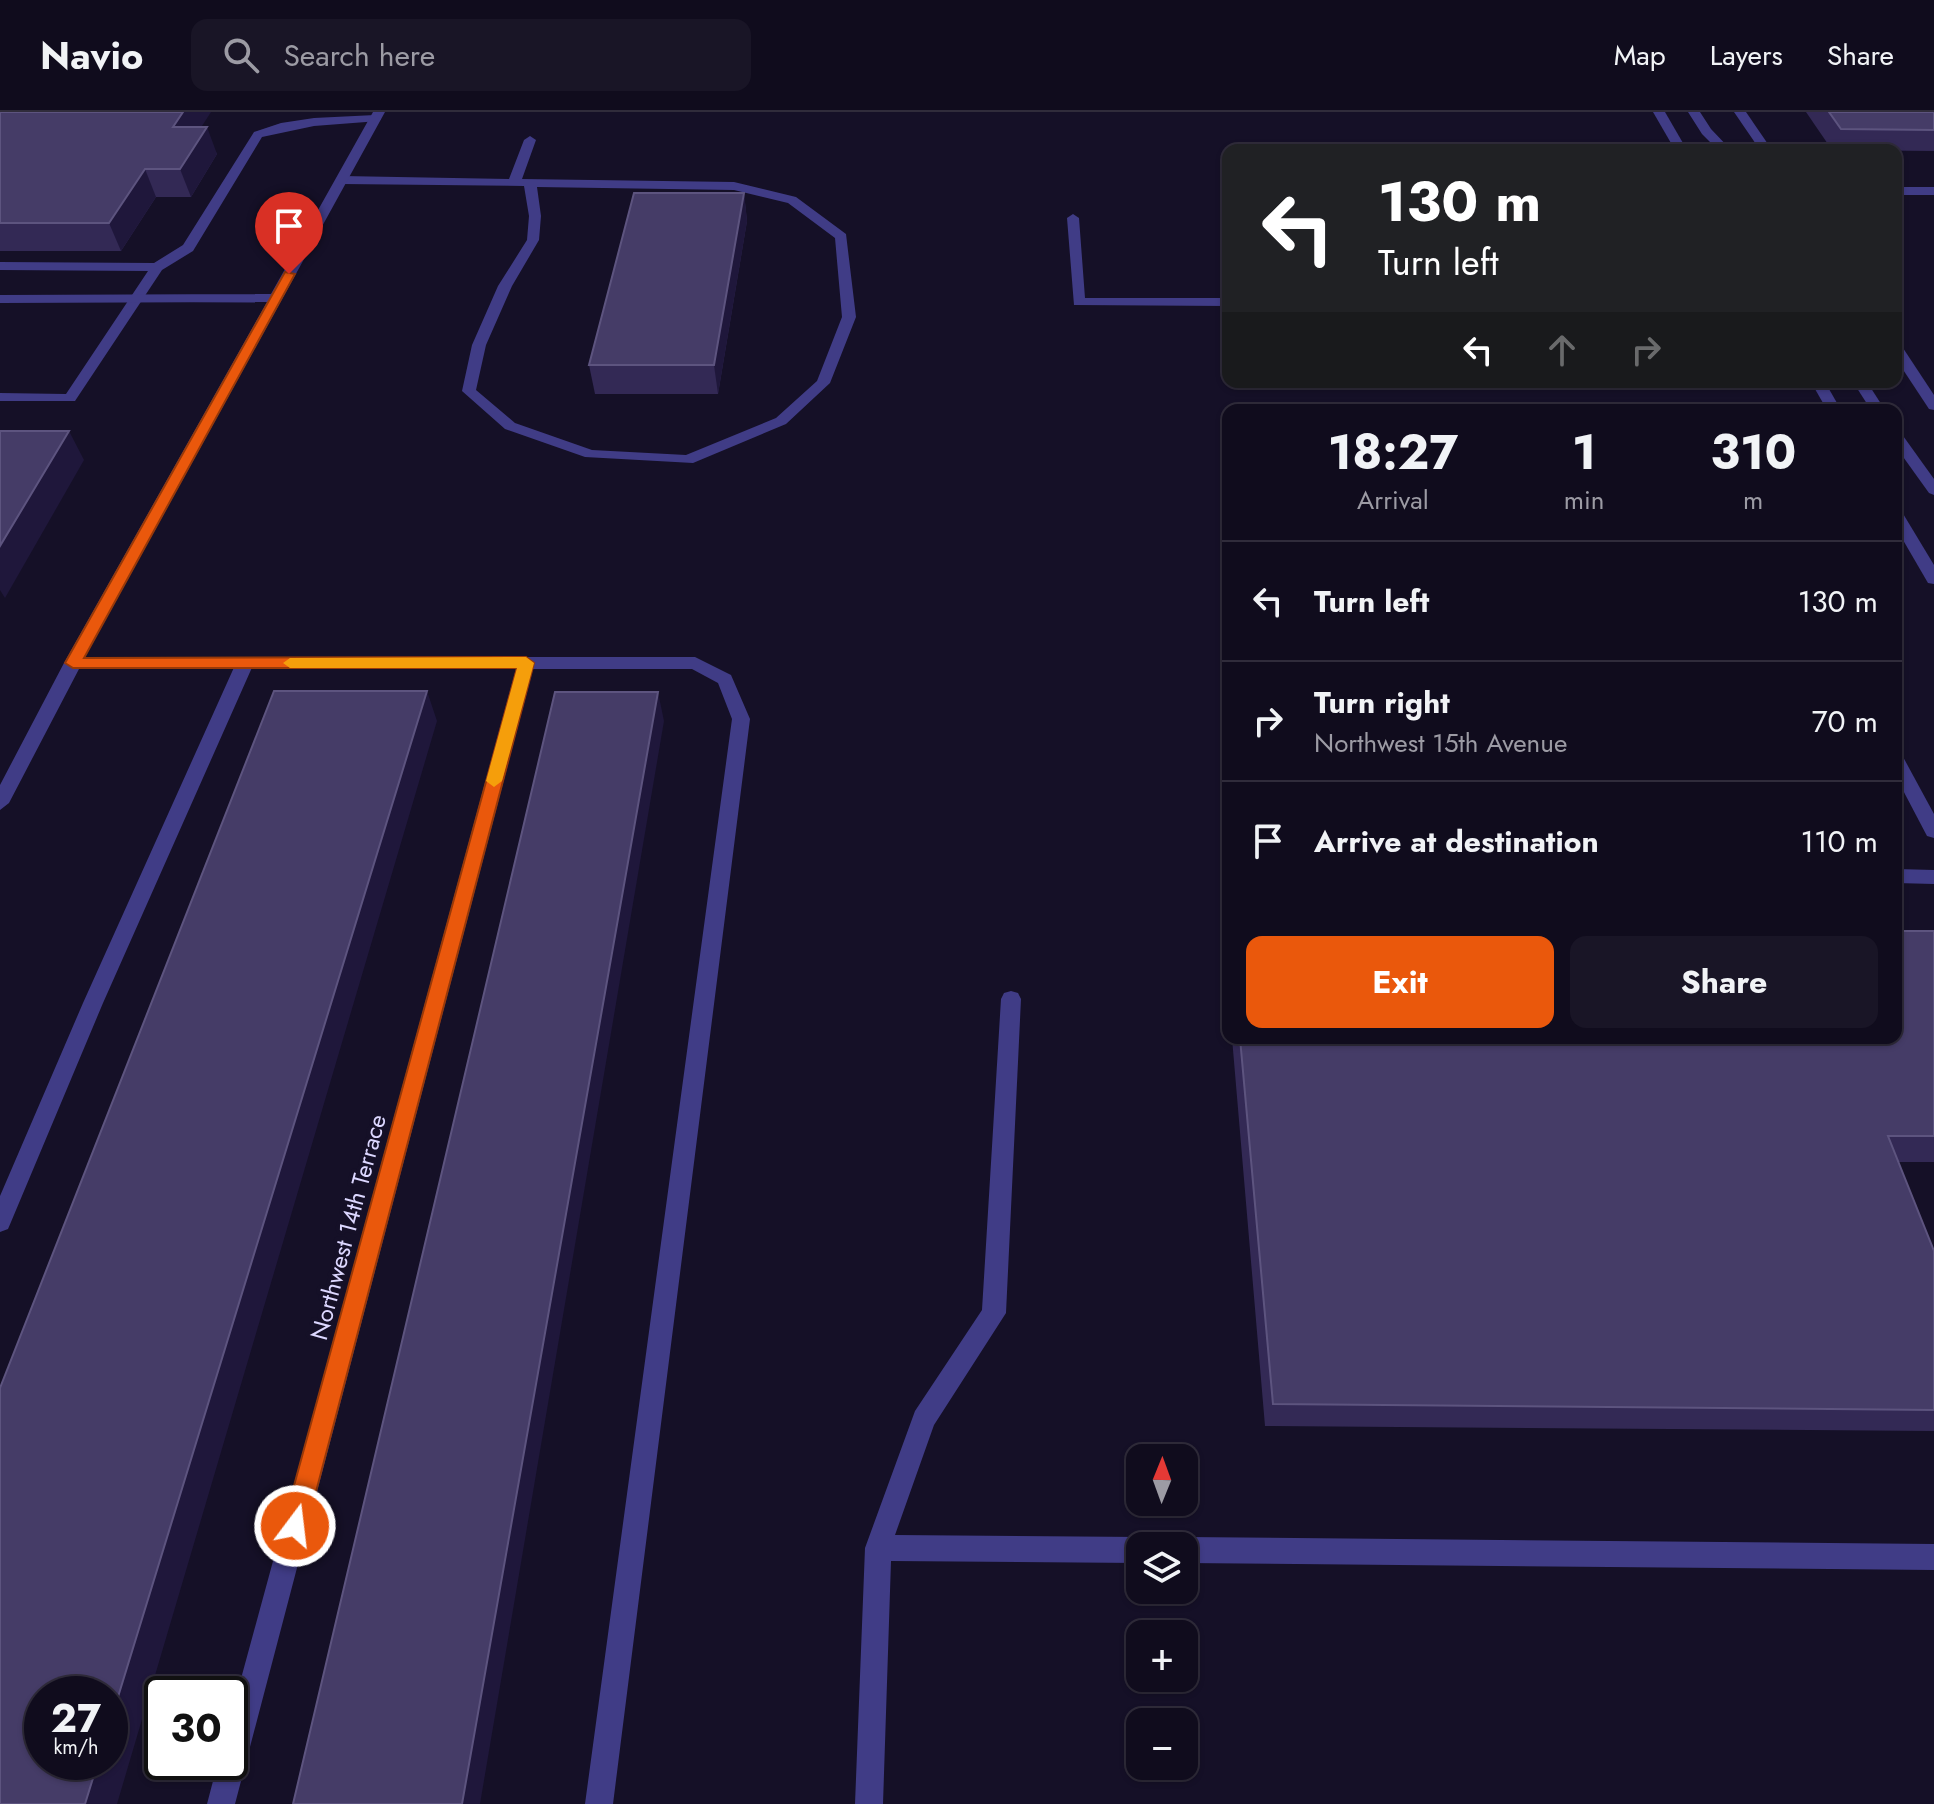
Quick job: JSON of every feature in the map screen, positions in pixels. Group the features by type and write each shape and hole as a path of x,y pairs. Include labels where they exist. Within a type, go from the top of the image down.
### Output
{"street":[{"path":"1659,112 1678,144"},
{"path":"1694,112 1719,144"},
{"path":"1740,112 1762,144"},
{"path":"0,803 73,663 377,116"},
{"path":"0,397 70,398 157,267 188,248 258,135 281,127 377,116"},
{"path":"514,183 530,140"},
{"path":"342,180 734,186 792,200 841,237 849,317 823,383 781,421 688,460 590,454 510,426 469,391 479,345 505,286 533,240 535,216 530,183"},
{"path":"1902,191 1934,191"},
{"path":"1073,218 1079,302 1222,302"},
{"path":"0,266 157,267"},
{"path":"0,299 276,298"},
{"path":"1902,357 1934,406"},
{"path":"1902,445 1934,490"},
{"path":"1902,525 1934,579"},
{"path":"73,663 695,663 725,679 741,719 599,1804"},
{"path":"0,1222 93,1003 245,663"},
{"name":"Northwest 14th Terrace","path":"221,1804 526,663"},
{"path":"1902,771 1934,831"},
{"path":"1902,876 1934,877"},
{"path":"869,1804 878,1548 924,1419 994,1313 1011,999"},
{"path":"878,1548 1126,1550"},
{"path":"1198,1550 1934,1557"}],"building":[{"path":"0,112 183,112 173,127 207,127 180,169 145,169 109,223 0,223"},
{"path":"1829,112 1934,112 1934,130 1841,129"},
{"path":"634,193 744,193 714,365 589,365"},
{"path":"0,431 69,431 0,546"},
{"path":"274,691 427,691 124,1676 24,1676 24,1780 92,1780 85,1804 0,1804 0,1388"},
{"path":"555,692 658,692 462,1804 293,1804"},
{"path":"1902,931 1934,931 1934,1136 1888,1136 1934,1251 1934,1410 1273,1404 1241,1044 1902,1044"}],"slow traffic":[{"path":"290,663 526,663 494,781"}],"route":[{"path":"289,274 73,663 526,663 295,1526"}]}
